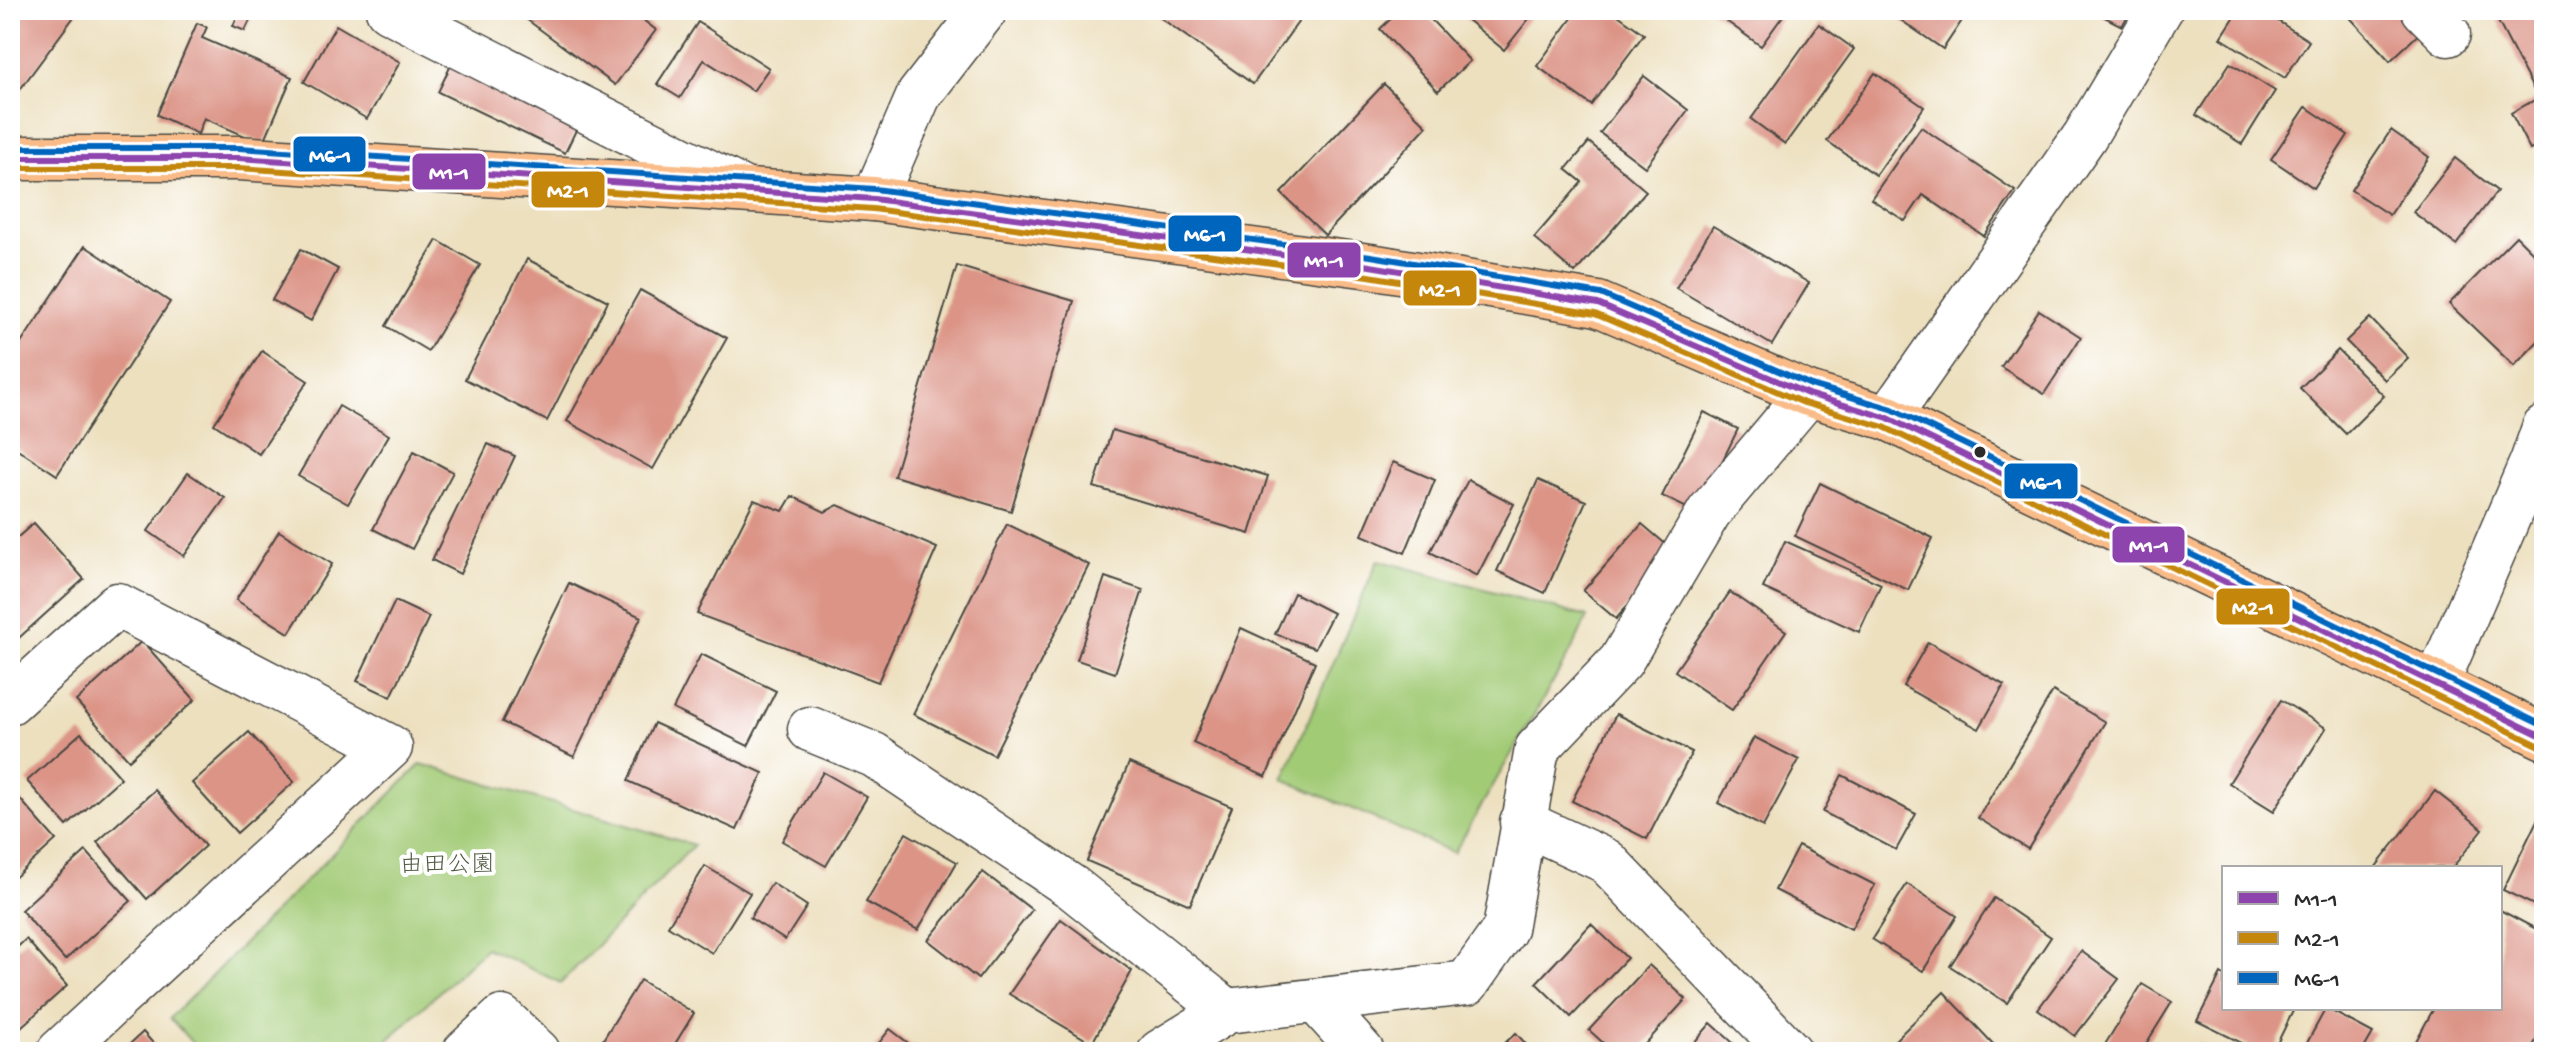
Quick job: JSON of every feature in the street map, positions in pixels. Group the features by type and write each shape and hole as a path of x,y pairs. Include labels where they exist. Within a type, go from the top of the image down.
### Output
{"main road":[{"path":"10,158 238,158 874,199 1370,266 1598,304 1808,394 1888,418 2544,737"}],"street":[{"path":"388,10 742,189"},
{"path":"874,199 919,95 985,10"},
{"path":"1888,418 2085,136 2160,10"},
{"path":"1160,1052 1227,1011 1467,983 1505,929 1537,749 1621,661 1709,512 1808,394"},
{"path":"2436,685 2544,428"},
{"path":"10,702 117,605 390,747 59,1052"},
{"path":"810,729 874,755 1073,888 1227,1011"},
{"path":"1522,822 1606,861 1790,1052"},
{"path":"1316,1001 1362,1052"},
{"path":"465,1052 502,1018 538,1052"}],"green space":[{"path":"1378,560 1587,617 1576,642 1454,853 1283,779"},
{"name":"由田公園","path":"421,764 694,845 561,983 486,948 375,1052 200,1052 170,1018"}],"building":[{"path":"10,10 79,10 10,103"},
{"path":"240,10 255,10 245,31 233,26"},
{"path":"521,10 630,10 656,30 615,85 518,13"},
{"path":"1162,10 1307,10 1253,84 1158,16"},
{"path":"1400,10 1422,10 1470,61 1438,91 1380,29"},
{"path":"1455,10 1536,10 1504,50"},
{"path":"1578,10 1611,10 1644,34 1591,105 1537,66"},
{"path":"1711,10 1787,10 1761,46"},
{"path":"1890,10 1969,10 1943,49"},
{"path":"2091,10 2131,10 2122,26"},
{"path":"2239,10 2261,10 2309,41 2285,78 2221,38"},
{"path":"2343,10 2404,10 2423,30 2390,61"},
{"path":"2492,10 2544,10 2544,142 2530,150 2511,113 2538,98"},
{"path":"698,22 769,68 753,91 704,60 680,98 657,84"},
{"path":"197,23 207,27 202,38 292,77 263,144 204,118 198,134 157,115"},
{"path":"1819,24 1854,49 1785,144 1751,119"},
{"path":"336,25 400,62 367,119 304,82"},
{"path":"452,63 579,124 565,153 438,92"},
{"path":"2230,63 2275,91 2242,144 2196,115"},
{"path":"1875,73 1924,107 1876,175 1827,141"},
{"path":"1644,76 1688,110 1645,167 1600,133"},
{"path":"1384,84 1427,126 1325,235 1281,193"},
{"path":"2306,107 2348,135 2314,188 2271,159"},
{"path":"1921,127 2015,191 1984,236 1923,195 1905,221 1871,199"},
{"path":"2391,130 2429,157 2389,215 2351,190"},
{"path":"1589,142 1646,191 1575,273 1534,238 1582,182 1566,169"},
{"path":"2455,158 2497,191 2456,245 2413,212"},
{"path":"1713,226 1809,283 1772,345 1676,288"},
{"path":"2516,236 2544,264 2544,335 2514,366 2449,304"},
{"path":"437,240 480,265 428,351 386,326"},
{"path":"85,246 170,302 57,475 10,444 10,360"},
{"path":"301,249 338,269 311,321 272,300"},
{"path":"527,259 608,301 547,421 465,379"},
{"path":"957,266 1074,301 1011,511 894,476"},
{"path":"640,290 727,338 653,469 567,421"},
{"path":"2039,310 2081,337 2044,394 2001,367"},
{"path":"2370,318 2408,358 2385,380 2346,341"},
{"path":"2338,350 2384,396 2346,434 2300,388"},
{"path":"262,351 308,381 259,454 214,424"},
{"path":"339,406 389,435 348,504 298,476"},
{"path":"1704,412 1738,429 1697,513 1662,496"},
{"path":"1112,430 1268,476 1250,534 1094,487"},
{"path":"488,444 515,456 460,574 432,560"},
{"path":"414,451 453,472 412,549 373,529"},
{"path":"1393,462 1435,480 1405,553 1362,535"},
{"path":"188,473 225,498 184,556 148,531"},
{"path":"1468,480 1514,504 1477,576 1430,552"},
{"path":"1538,480 1586,501 1545,593 1497,571"},
{"path":"1820,483 1933,538 1908,590 1795,536"},
{"path":"792,496 825,512 838,505 937,548 878,682 697,614 754,500 783,511"},
{"path":"34,523 84,579 10,646 10,544"},
{"path":"1007,524 1089,565 994,755 913,714"},
{"path":"1642,524 1675,552 1616,619 1583,591"},
{"path":"279,531 332,564 289,633 236,600"},
{"path":"1785,541 1881,584 1859,632 1763,588"},
{"path":"1105,577 1143,590 1115,673 1077,660"},
{"path":"569,583 641,617 574,757 502,722"},
{"path":"1730,592 1786,631 1732,710 1675,671"},
{"path":"1294,593 1333,613 1315,648 1275,634"},
{"path":"395,601 429,617 391,697 357,681"},
{"path":"1241,628 1315,662 1266,777 1193,743"},
{"path":"142,641 195,700 129,760 76,701"},
{"path":"1928,642 2004,685 1979,729 1903,686"},
{"path":"701,654 776,691 748,746 673,709"},
{"path":"2053,691 2105,722 2028,849 1978,818"},
{"path":"2281,700 2326,728 2274,811 2229,783"},
{"path":"1616,714 1692,752 1647,839 1572,801"},
{"path":"654,723 763,773 737,830 628,781"},
{"path":"249,732 294,782 237,833 192,783"},
{"path":"81,733 121,778 67,826 27,781"},
{"path":"1754,737 1799,760 1763,827 1718,803"},
{"path":"1129,763 1232,807 1190,905 1087,861"},
{"path":"823,772 867,797 826,866 782,841"},
{"path":"1842,775 1916,814 1896,850 1823,812"},
{"path":"155,790 205,846 147,899 97,842"},
{"path":"13,791 56,840 10,882 10,794"},
{"path":"2435,791 2483,829 2454,866 2377,866"},
{"path":"2544,806 2544,910 2503,890"},
{"path":"906,833 957,862 918,930 866,902"},
{"path":"1798,846 1875,885 1851,929 1775,890"},
{"path":"86,851 131,901 65,960 21,910"},
{"path":"705,866 750,893 712,953 668,926"},
{"path":"983,872 1032,910 978,979 928,940"},
{"path":"772,883 807,906 785,940 750,918"},
{"path":"1907,884 1957,916 1923,971 1872,939"},
{"path":"1994,898 2051,937 2007,1003 1950,966"},
{"path":"2502,911 2544,933 2544,1025 2530,1052 2410,1052 2433,1010 2502,1010"},
{"path":"1061,919 1132,971 1092,1043 1009,994"},
{"path":"1591,924 1627,958 1571,1017 1536,983"},
{"path":"26,939 67,986 12,1035 10,954"},
{"path":"2081,951 2119,979 2075,1036 2038,1009"},
{"path":"1649,965 1686,999 1638,1052 1613,1052 1589,1030"},
{"path":"2221,974 2222,1010 2293,1011 2273,1052 2260,1052 2197,1021"},
{"path":"640,980 694,1013 670,1052 596,1051"},
{"path":"2142,984 2172,1002 2141,1052 2101,1051"},
{"path":"1944,992 1996,1047 1990,1052 1893,1052 1888,1047"},
{"path":"2325,1010 2373,1033 2362,1052 2302,1052"},
{"path":"1711,1023 1743,1052 1686,1052"},
{"path":"890,1029 920,1052 872,1052"},
{"path":"143,1032 161,1052 121,1052"},
{"path":"1516,1033 1533,1052 1495,1052"},
{"path":"2199,1043 2208,1052 2190,1052"},
{"path":"2018,1044 2025,1052 2009,1052"}],"transit line":[{"name":"M6-1","path":"10,148 239,148 875,189 1371,256 1601,294 1811,385 1892,409 2544,726"},
{"name":"M1-1","path":"10,158 238,158 874,199 1370,266 1598,304 1808,394 1888,418 2544,737"},
{"name":"M2-1","path":"10,168 238,168 873,209 1369,276 1595,314 1804,403 1884,427 2540,746"}]}
